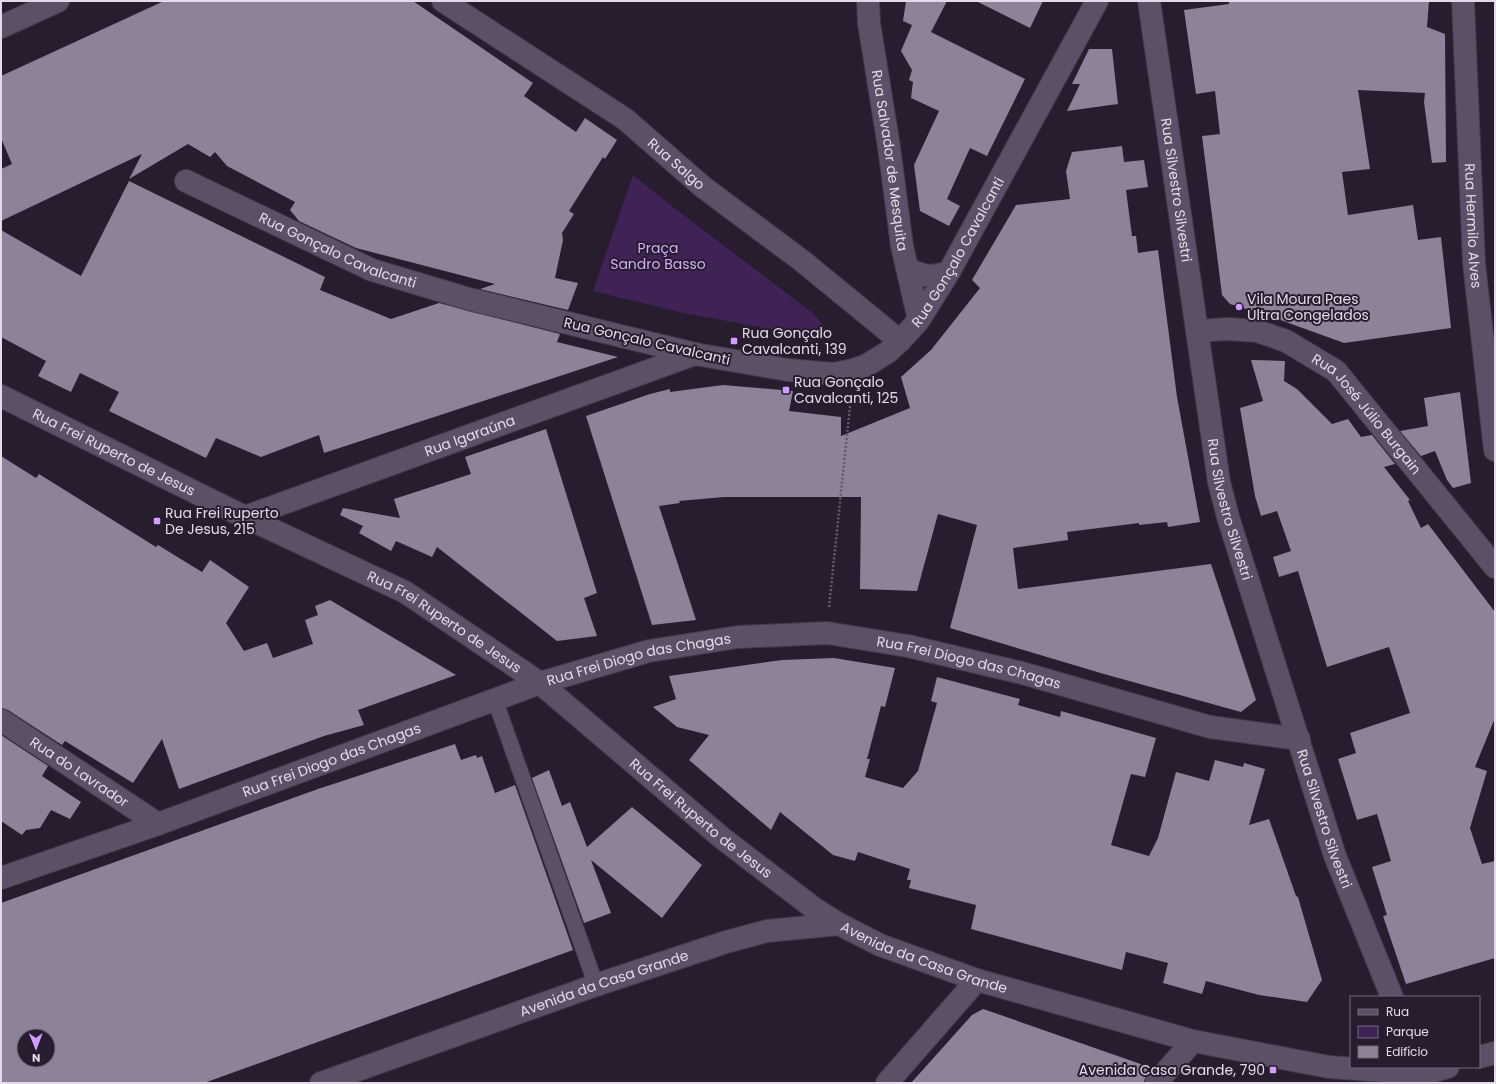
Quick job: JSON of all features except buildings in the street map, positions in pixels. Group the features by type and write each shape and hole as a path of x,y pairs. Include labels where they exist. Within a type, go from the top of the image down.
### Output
{"street":[{"path":"1,27 58,1"},
{"name":"Rua Salgo","path":"443,1 625,119 703,187 801,260 900,341"},
{"name":"Rua Salvador de Mesquita","path":"868,1 869,23 889,147 902,246 919,320"},
{"name":"Rua Gonçalo Cavalcanti","path":"186,181 372,270 469,299 694,354 788,370 833,374 853,370 882,355 900,341 919,320 949,272 1097,1"},
{"name":"Rua Silvestro Silvestri","path":"1149,1 1219,482 1228,517 1335,856 1392,996"},
{"name":"Rua Hermilo Alves","path":"1463,1 1474,263 1495,450"},
{"path":"908,268 921,276 936,276 949,272"},
{"name":"Rua José Júlio Burgain","path":"1198,331 1228,329 1257,332 1286,341 1336,371 1495,567"},
{"name":"Rua Igaraúna","path":"245,517 694,354"},
{"name":"Rua Frei Ruperto de Jesus","path":"1,396 245,517 405,592 540,683 722,838 815,909 839,924"},
{"name":"Rua Frei Diogo das Chagas","path":"1,878 158,824 540,683 649,651 738,637 827,633 908,646 1022,673 1210,727 1299,739"},
{"name":"Rua do Lavrador","path":"1,720 158,824"},
{"name":"Avenida da Casa Grande","path":"321,1083 663,961 767,931 839,924 880,945 977,980 1193,1040 1329,1067 1422,1075 1445,1068"},
{"path":"887,1083 977,980"},
{"path":"1156,1083 1193,1040"},
{"path":"1480,1058 1495,1053"}],"lane":[{"path":"495,700 596,985"}],"path":[{"path":"827,633 853,370"}],"green space":[{"name":"Praça Sandro Basso","path":"633,175 814,314 825,327 825,333 820,337 806,336 684,313 593,291"}],"place":[{"name":"Vila Moura Paes Ultra Congelados","path":"1239,307"},
{"name":"Rua Gonçalo Cavalcanti, 139","path":"734,341"},
{"name":"Rua Gonçalo Cavalcanti, 125","path":"786,390"},
{"name":"Rua Frei Ruperto De Jesus, 215","path":"157,521"},
{"name":"Avenida Casa Grande, 790","path":"1273,1070"}]}
